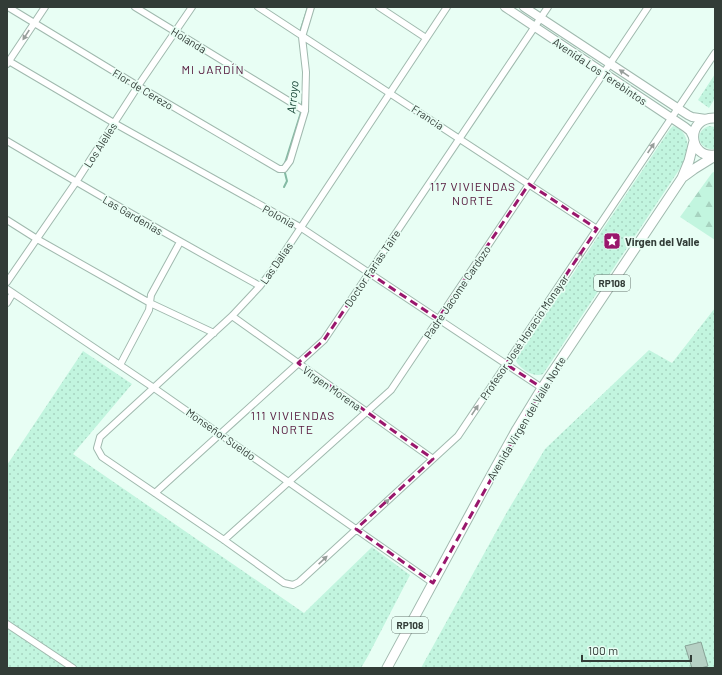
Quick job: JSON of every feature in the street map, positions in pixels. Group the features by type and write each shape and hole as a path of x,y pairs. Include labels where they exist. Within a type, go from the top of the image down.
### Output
{"main road":[{"name":"Avenida Los Terebintos","path":"505,7 685,127 690,131 693,139"},
{"name":"Avenida Los Terebintos","path":"524,7 677,109 692,117 711,118"},
{"name":"RP108","path":"711,118 700,122 696,126 693,139 700,152 715,155"},
{"name":"Avenida Virgen del Valle Norte","path":"387,668 517,429 542,388 682,178 689,161 693,139"},
{"name":"Avenida Virgen del Valle Norte","path":"682,178 715,155"}],"street":[{"name":"Flor de Cerezo","path":"8,7 279,169 284,169 290,161 305,111"},
{"path":"8,61 45,7"},
{"name":"Holanda","path":"135,7 305,111"},
{"name":"Los Alelíes","path":"7,282 76,182 138,86 192,7"},
{"name":"Francia","path":"258,7 597,229"},
{"path":"305,111 306,72 302,37 311,7"},
{"path":"379,7 426,38"},
{"name":"Las Dalias","path":"155,493 102,457 97,448 100,437 214,333 260,286 272,271 447,7"},
{"name":"Doctor Farias Taire","path":"155,493 324,340 548,7"},
{"name":"Padre Jacome Cardozo","path":"224,540 391,390 648,7"},
{"name":"Profesor José Horacio Monayar","path":"224,540 284,583 293,585 299,582 458,436 715,53"},
{"name":"Polonia","path":"8,61 114,123 300,227 542,388"},
{"name":"Las Gardenias","path":"7,141 180,242 260,286"},
{"path":"7,220 37,239 150,303 214,333"},
{"path":"120,365 149,310 151,295 180,242"},
{"name":"Monseñor Sueldo","path":"7,289 154,388 433,583"},
{"path":"7,303 13,293"},
{"name":"Virgen Morena","path":"232,316 433,459"},
{"path":"155,493 224,540"},
{"path":"7,624 73,668"}],"highlighted area":[{"path":"529,184 597,229 506,364 542,388 433,583 356,529 433,459 298,363 324,340 369,273 438,319"}],"green space":[{"path":"715,74 715,98 709,108 698,100"},
{"path":"673,126 680,129 687,141 688,151 683,164 543,374 536,375 528,372 516,361 518,356"},
{"path":"709,126 715,127 715,149 709,149 701,144 699,136 704,129"},
{"path":"715,171 715,240 680,217"},
{"path":"715,308 715,668 421,668 507,512 545,449 649,350 672,363"},
{"path":"83,351 132,384 73,454 304,613 372,547 410,575 361,668 7,668 7,465"}],"building":[{"path":"701,642 708,666 692,668 685,646"}],"waterway":[{"name":"Arroyo","path":"300,32 308,7"},
{"name":"Arroyo","path":"285,163 302,109 302,102"},
{"name":"Arroyo","path":"284,169 287,181 284,187"}],"place":[{"name":"Virgen del Valle","path":"612,241"}],"district":[{"name":"MI JARDÍN","path":"213,69"},
{"name":"117 VIVIENDAS NORTE","path":"473,193"},
{"name":"111 VIVIENDAS NORTE","path":"293,422"}]}
